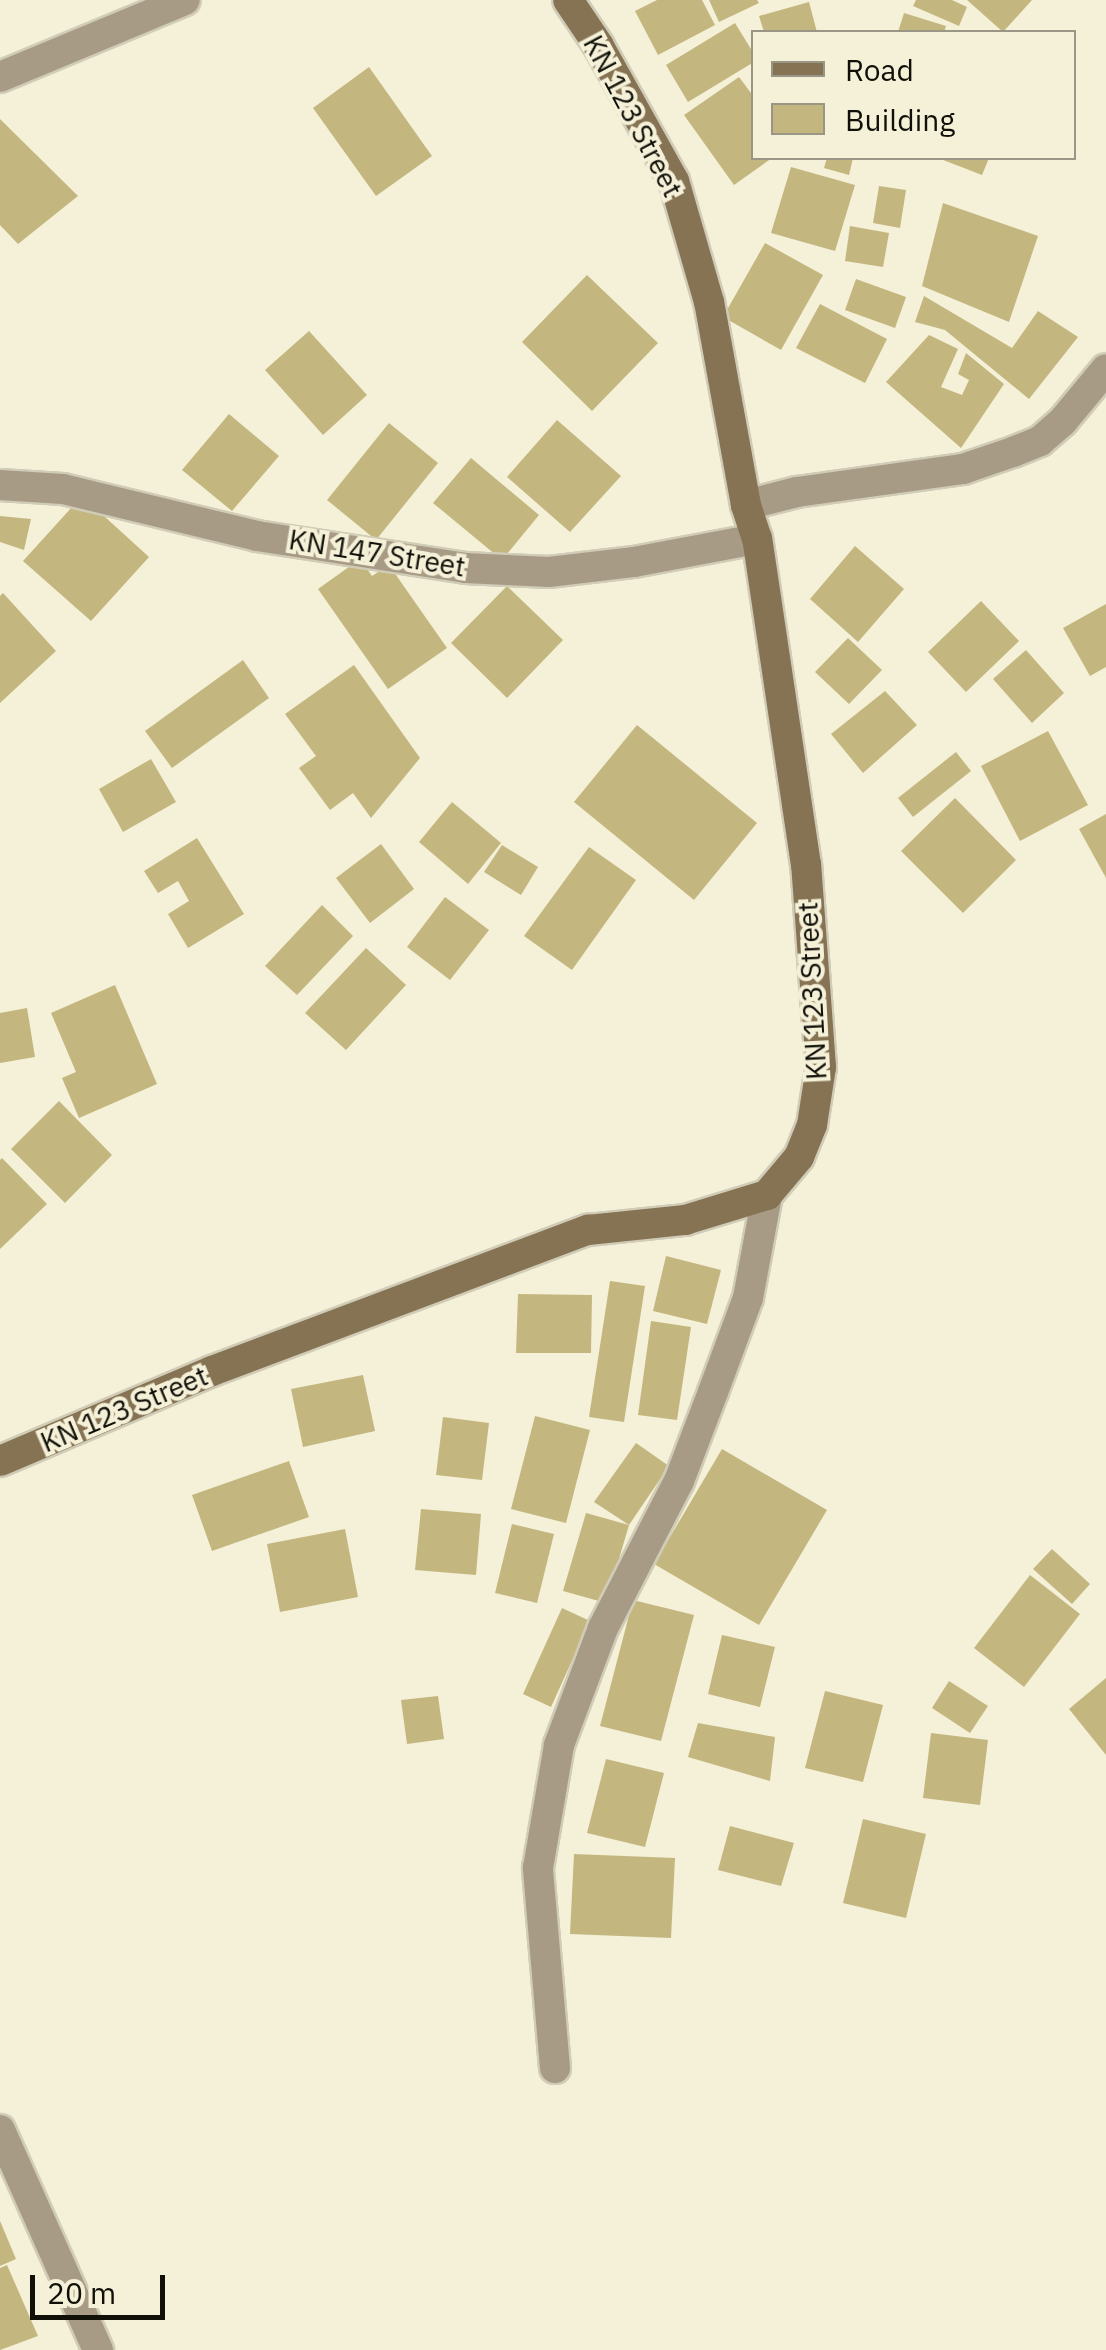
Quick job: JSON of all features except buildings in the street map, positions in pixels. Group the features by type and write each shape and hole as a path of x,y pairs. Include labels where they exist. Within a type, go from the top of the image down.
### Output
{"main road":[{"name":"KN 123 Street","path":"0,1461 212,1371 588,1230 685,1220 767,1194 800,1158 812,1125 821,1067 806,864 757,539 746,505 709,302 674,182 599,46 568,0"}],"street":[{"path":"0,77 186,0"},
{"path":"746,505 797,492 963,469 1014,452 1040,441 1063,421 1106,370"},
{"name":"KN 147 Street","path":"0,484 63,490 257,536 464,568 548,572 634,562 757,539"},
{"path":"556,2068 538,1868 558,1745 604,1628 679,1481 713,1392 748,1298 767,1194"},
{"path":"0,2130 63,2263 98,2350"}]}
